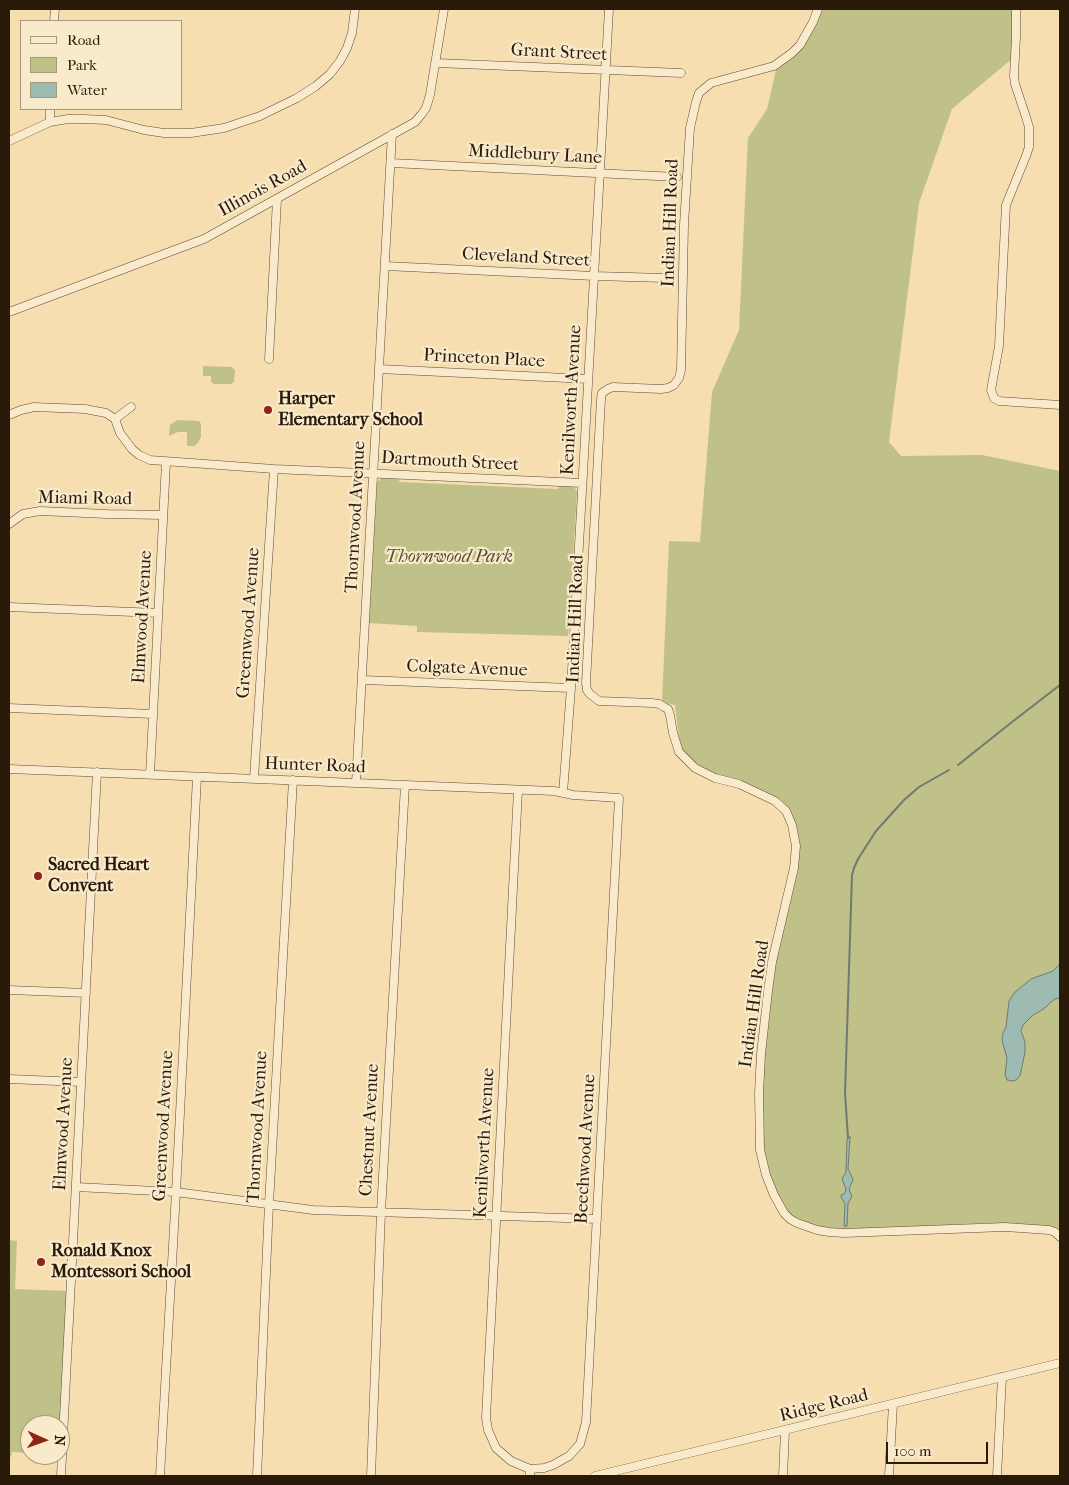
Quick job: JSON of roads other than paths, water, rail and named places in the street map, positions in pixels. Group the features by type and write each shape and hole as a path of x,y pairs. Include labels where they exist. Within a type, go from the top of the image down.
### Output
{"street":[{"path":"9,142 50,122 84,118 106,120 144,130 191,133 224,128 247,121 297,98 330,74 347,48 352,32 355,9"},
{"name":"Illinois Road","path":"9,312 204,239 415,122 426,108 430,95 444,9"},
{"name":"Kenilworth Avenue","path":"563,793 608,9"},
{"name":"Indian Hill Road","path":"818,9 800,44 784,59 764,70 711,83 699,93 690,128 684,226 681,370 679,378 674,385 668,388 613,387 602,393 587,690 599,701 652,703 664,706 668,709 670,715 679,752 690,763 704,773 739,784 775,801 786,811 792,825 796,846 795,863 768,987 759,1093 759,1134 763,1164 774,1195 784,1213 797,1223 829,1232 1004,1227 1049,1230 1055,1232 1060,1237"},
{"path":"1016,9 1014,76 1026,117 1028,147 1006,205 999,346 991,390 994,398 999,401 1060,405"},
{"name":"Grant Street","path":"436,63 681,73"},
{"path":"50,110 50,122"},
{"name":"Thornwood Avenue","path":"356,782 392,134"},
{"name":"Middlebury Lane","path":"391,163 677,177"},
{"path":"269,359 277,199"},
{"name":"Cleveland Street","path":"385,266 665,278"},
{"name":"Princeton Place","path":"379,369 588,379"},
{"path":"9,415 34,407 85,409 106,413 115,419 131,407"},
{"name":"Dartmouth Street","path":"115,419 120,433 138,455 150,460 274,469 582,483"},
{"name":"Elmwood Avenue","path":"150,774 166,462"},
{"name":"Greenwood Avenue","path":"254,778 274,469"},
{"name":"Miami Road","path":"9,524 23,514 40,511 164,515"},
{"path":"9,606 158,613"},
{"name":"Colgate Avenue","path":"363,680 570,688"},
{"path":"9,708 153,714"},
{"name":"Hunter Road","path":"9,769 554,791 573,795 619,798"},
{"name":"Elmwood Avenue","path":"62,1476 97,772"},
{"name":"Greenwood Avenue","path":"160,1476 197,777"},
{"name":"Thornwood Avenue","path":"257,1476 269,1204 293,780"},
{"name":"Chestnut Avenue","path":"371,1476 381,1212 405,785"},
{"name":"Kenilworth Avenue","path":"518,790 486,1418 488,1430 496,1448 511,1461 530,1472"},
{"name":"Beechwood Avenue","path":"530,1472 562,1462 575,1451 584,1434 586,1422 619,798"},
{"path":"9,990 86,993"},
{"path":"9,1079 81,1082"},
{"path":"76,1187 176,1192 313,1210 597,1220"},
{"name":"Ridge Road","path":"595,1476 1060,1363"},
{"path":"997,1476 1002,1377"},
{"path":"889,1476 893,1404"},
{"path":"783,1476 785,1431"}],"water":[{"path":"1060,964 1060,998 1055,999 1023,1025 1021,1031 1025,1042 1025,1052 1020,1076 1016,1080 1007,1080 1005,1075 1007,1058 1002,1040 1006,1027 1009,1001 1014,993 1031,979 1053,971"},
{"path":"850,1137 848,1169 853,1180 849,1189 852,1197 848,1203 847,1226 844,1226 845,1204 841,1195 845,1193 846,1189 842,1179 846,1172 847,1138"}],"waterway":[{"path":"958,765 1060,685"},
{"path":"848,1138 845,1093 852,875 858,859 876,831 904,800 919,787 949,770"}],"place":[{"name":"Harper Elementary School","path":"268,410"},
{"name":"Sacred Heart Convent","path":"38,876"},
{"name":"Ronald Knox Montessori School","path":"41,1262"}],"park label":[{"name":"Thornwood Park","path":"449,558"}]}
